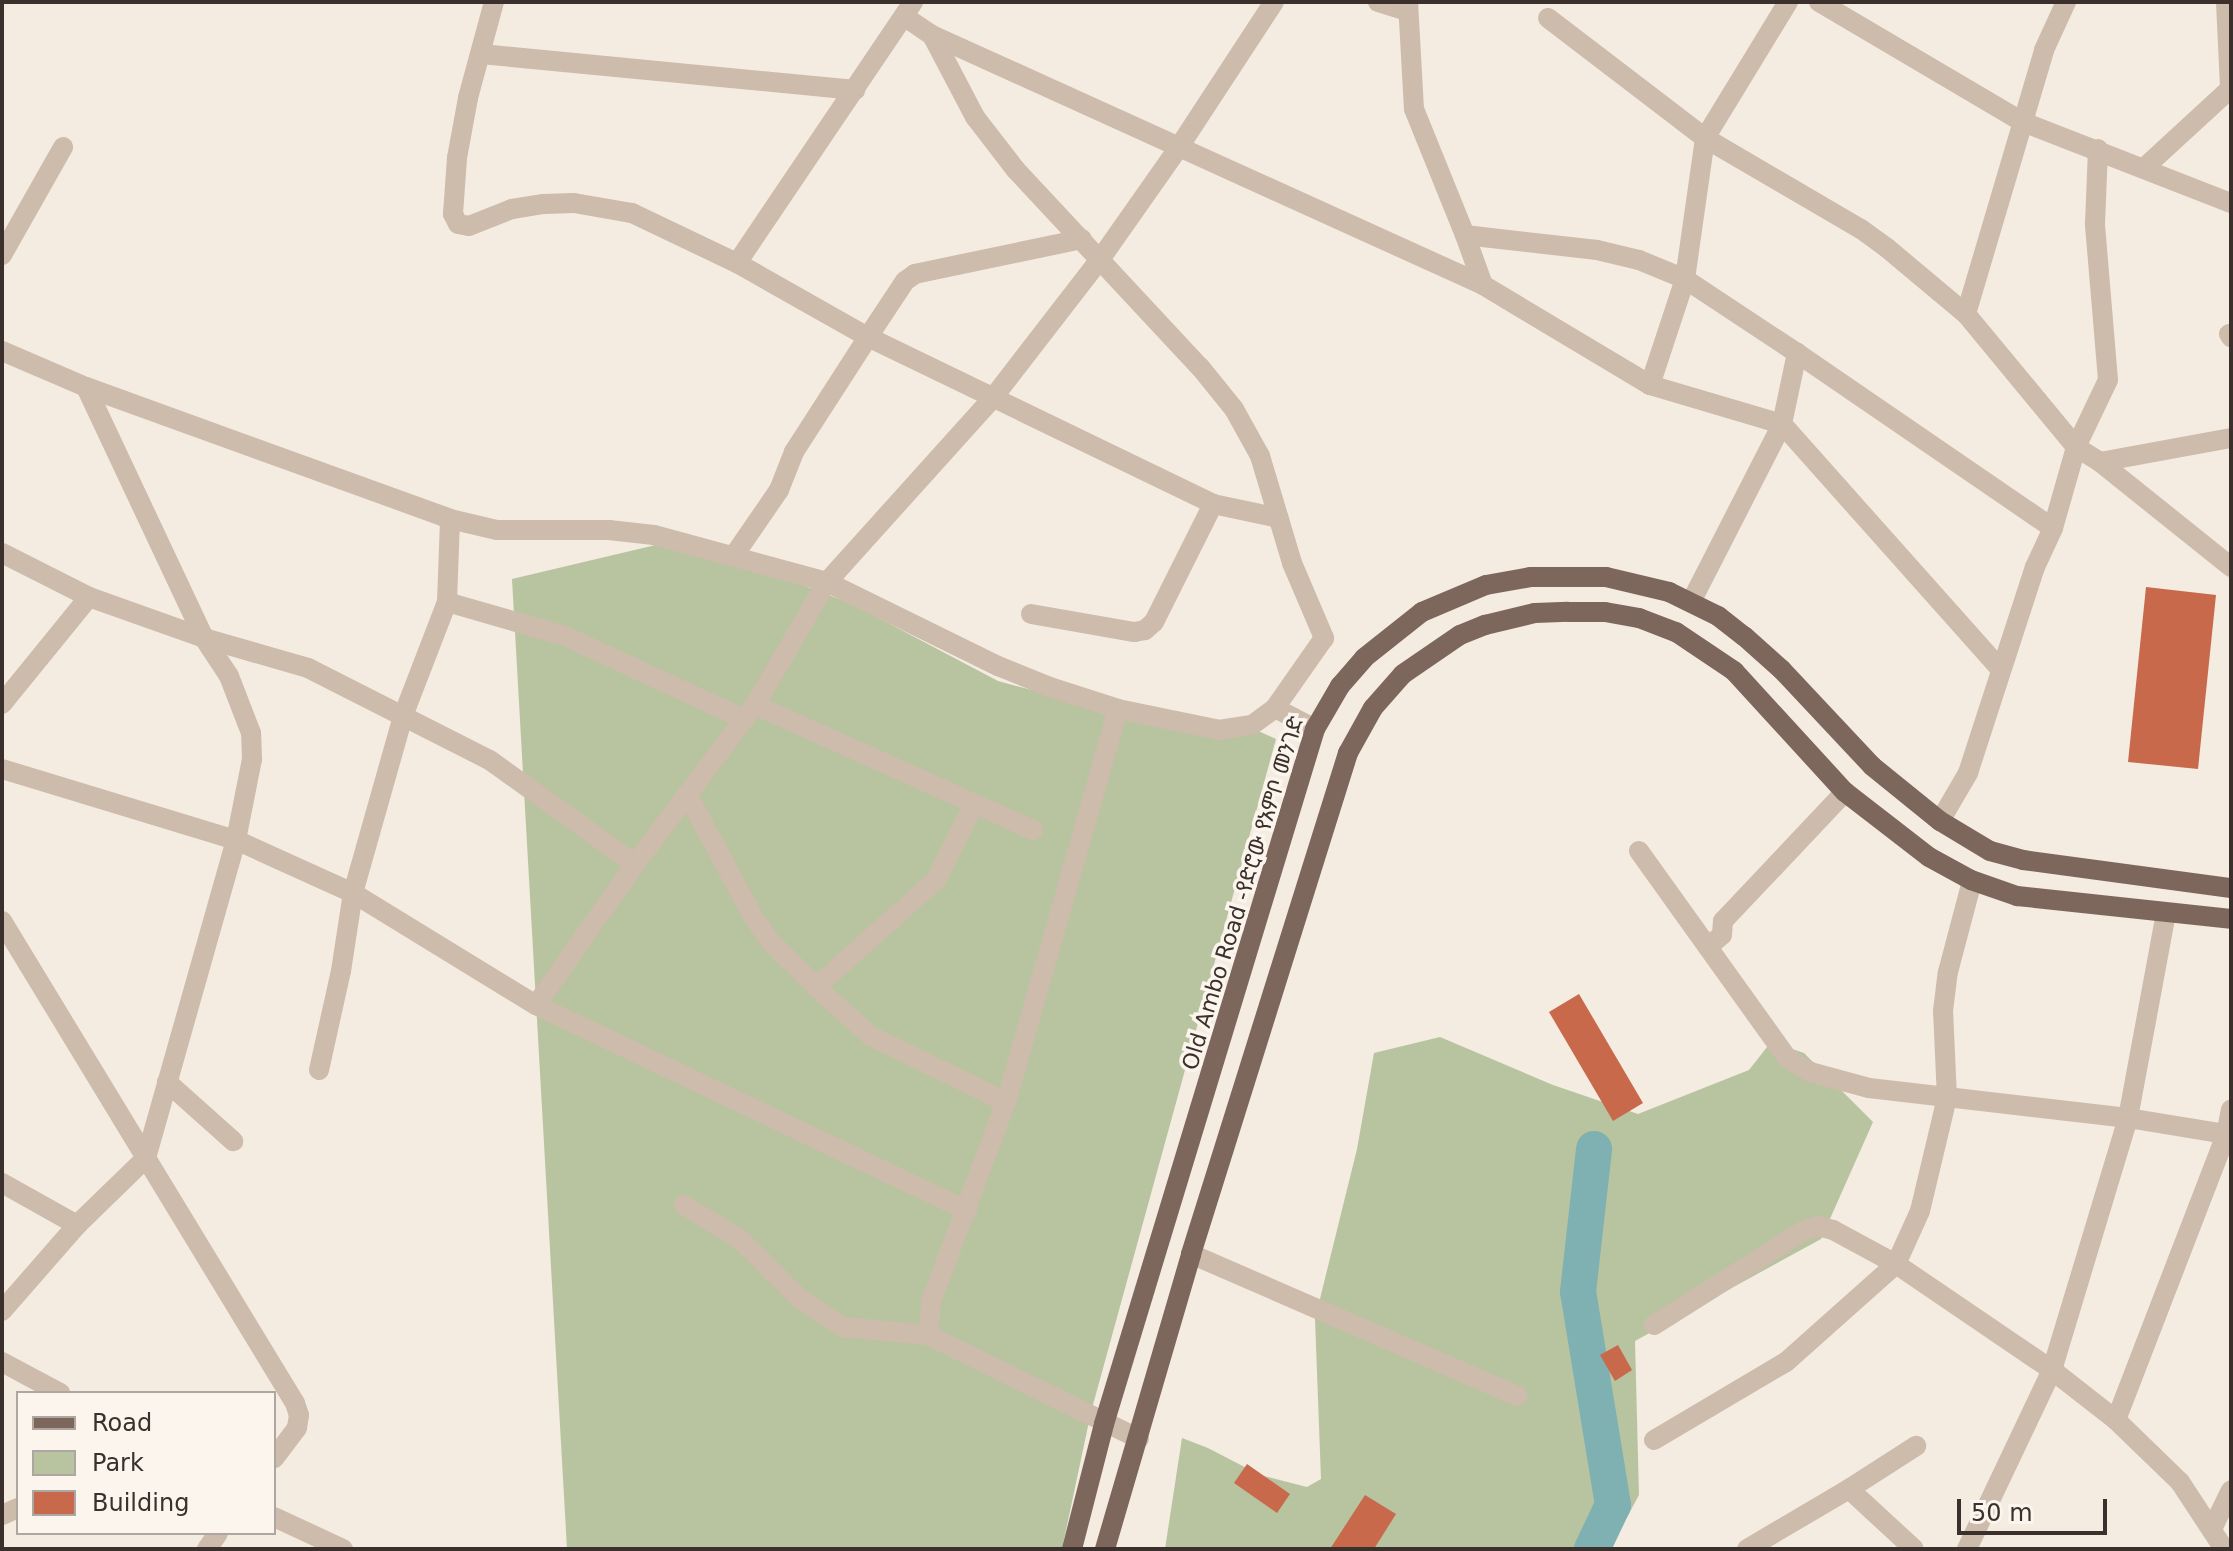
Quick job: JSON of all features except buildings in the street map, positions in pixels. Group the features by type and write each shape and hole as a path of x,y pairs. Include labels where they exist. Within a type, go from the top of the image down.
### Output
{"main road":[{"name":"Old Ambo Road -የድሮው የአምቦ መንገድ","path":"1072,1549 1104,1424 1315,729 1340,686 1364,658 1422,612 1486,585 1531,577 1606,577 1640,583 1691,602 1744,636 1782,670 1872,766 1940,821 2003,856 2231,888"},
{"path":"1565,577 1568,612"},
{"path":"1105,1549 1191,1254 1348,753 1373,708 1403,674 1460,635 1485,625 1535,613 1605,612 1639,618 1676,632 1705,648 1734,671 1845,792 1929,857 1972,881 2017,896 2231,919"}],"street":[{"path":"494,2 457,158 453,214 458,224 469,226 512,209 544,204 611,207 632,213 737,263 868,337 1213,504 1279,518"},
{"path":"536,1005 635,864 750,712 827,582 992,399 1101,258 1179,147 1274,2"},
{"path":"1378,2 1408,6 1414,109 1483,285"},
{"path":"1650,385 1685,279 1705,138 1788,2"},
{"path":"1819,2 2023,122 2231,203"},
{"path":"1966,314 2044,50 2066,2"},
{"path":"2144,168 2230,88 2226,2"},
{"path":"2,351 86,387 450,519 497,530 609,530 654,535 827,582 998,666 1118,709 1219,730 1252,725 1275,708 1324,638 1292,563 1260,456 1234,409 1101,258 1016,170 975,117 932,35 909,10 737,263"},
{"path":"1548,18 1705,138 1861,229 1966,314 2076,447 2100,462 2231,567"},
{"path":"932,35 1483,285 1650,385 1782,424 2001,670"},
{"path":"481,54 855,90"},
{"path":"2,255 63,147"},
{"path":"1940,821 1968,773 2035,567 2053,528 2076,447 2108,380 2095,224 2098,149"},
{"path":"1465,235 1597,250 1639,260 1685,279 2053,528"},
{"path":"733,557 779,490 794,452 905,281 915,274 1082,239"},
{"path":"1691,602 1782,424 1797,353"},
{"path":"2,1311 77,1225 146,1158 236,840 252,759 251,733 229,676 204,638 86,387"},
{"path":"2100,462 2231,438"},
{"path":"1031,614 1134,632 1145,630 1154,622 1213,504"},
{"path":"319,1070 341,971 353,893 403,716 447,602 450,519"},
{"path":"2,553 89,597 204,638 308,668 491,761 635,864"},
{"path":"2,704 89,597"},
{"path":"447,602 565,636 1033,830"},
{"path":"1275,708 1315,729"},
{"path":"928,1335 931,1302 1006,1102 1118,709"},
{"path":"2,769 236,840 353,893 536,1005 967,1211"},
{"path":"1708,947 1722,935 1723,921 1845,792"},
{"path":"687,794 751,913 770,941 816,987 871,1036 1006,1102"},
{"path":"816,987 936,880 974,804"},
{"path":"1639,851 1787,1058 1810,1072 1869,1088 2128,1118 2228,1135"},
{"path":"1654,1440 1786,1362 1896,1264 1920,1211 1934,1163 1947,1098 1943,1011 1948,972 1972,881"},
{"path":"1967,1549 2052,1370 2128,1118 2166,912"},
{"path":"2,921 295,1403 299,1415 297,1428 276,1455"},
{"path":"167,1082 233,1141"},
{"path":"2116,1420 2228,1135 2231,1109"},
{"path":"2,1183 77,1225"},
{"path":"684,1205 741,1240 799,1298 843,1327 928,1335 1139,1439"},
{"path":"1654,1325 1805,1230 1818,1226 1833,1230 1896,1264 2052,1370 2116,1420 2180,1482 2224,1549"},
{"path":"1191,1254 1517,1396"},
{"path":"2,1362 56,1391"},
{"path":"1747,1549 1916,1446"},
{"path":"1849,1489 1914,1549"},
{"path":"2212,1529 2231,1490"},
{"path":"276,1518 343,1549"}],"green space":[{"path":"681,539 850,603 998,681 1109,711 1256,730 1276,739 1091,1412 1062,1549 567,1549 512,579"},
{"path":"1440,1037 1553,1085 1638,1114 1749,1070 1771,1042 1804,1053 1873,1122 1821,1239 1635,1341 1639,1495 1610,1549 1165,1549 1182,1438 1260,1475 1307,1487 1321,1479 1315,1319 1357,1149 1374,1053"}],"waterway":[{"path":"1592,1549 1613,1505 1578,1292 1594,1149"}]}
